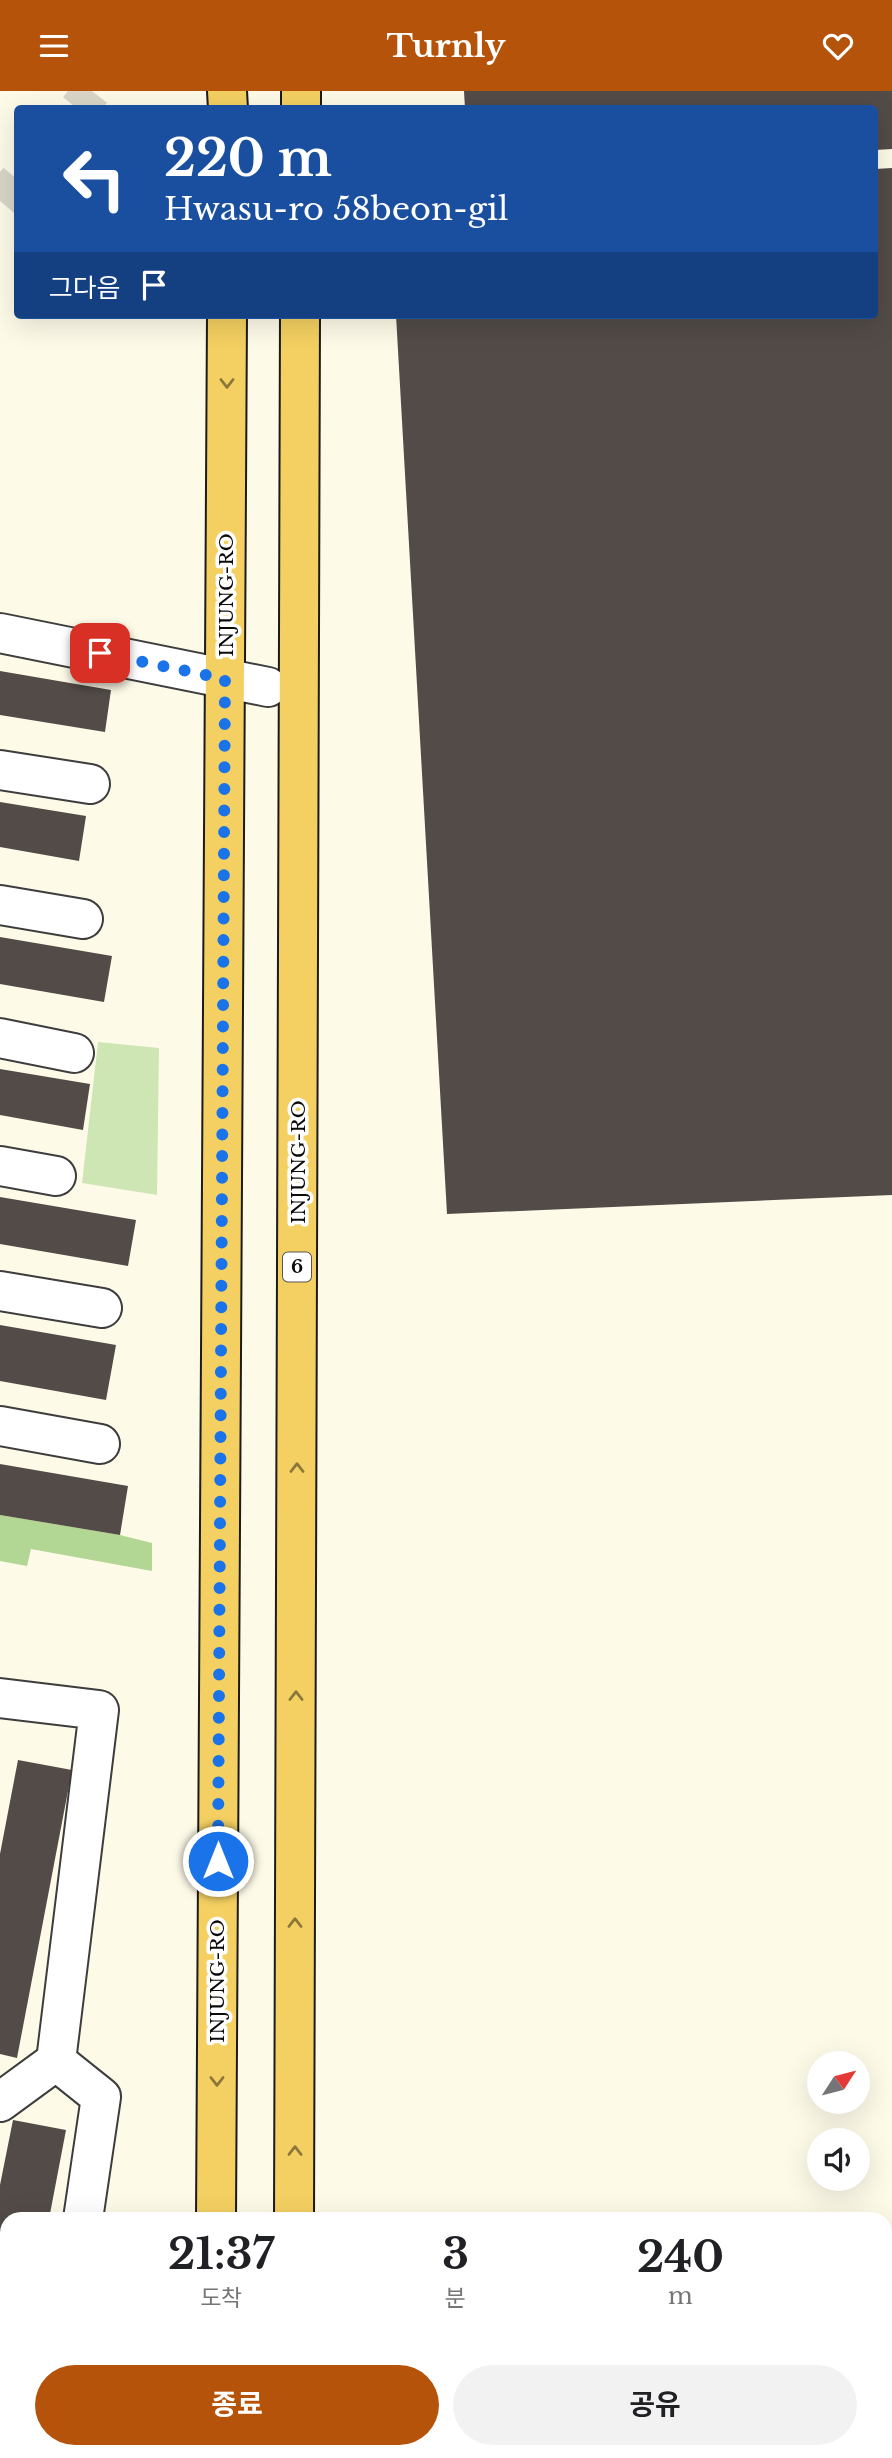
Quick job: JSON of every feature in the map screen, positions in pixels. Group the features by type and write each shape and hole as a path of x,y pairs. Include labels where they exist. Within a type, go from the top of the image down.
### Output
{"main road":[{"name":"INJUNG-RO","path":"216,2212 227,319"},
{"name":"INJUNG-RO","path":"294,2212 300,319"}],"lane":[{"path":"0,633 268,687"},
{"path":"0,770 90,784"},
{"path":"0,905 83,919"},
{"path":"0,1038 74,1053"},
{"path":"0,1165 56,1176"},
{"path":"0,1291 102,1308"},
{"path":"0,1426 100,1444"},
{"path":"0,1698 99,1710 56,2061 0,2102"},
{"path":"56,2061 101,2097 84,2212"}],"green space":[{"path":"98,1042 159,1048 157,1195 82,1183"},
{"path":"0,1515 152,1543 152,1571 31,1549 27,1566 0,1561"}],"building":[{"path":"464,91 892,91 892,149 878,150 878,105 465,105"},
{"path":"892,168 892,1195 447,1214 396,319 878,319 878,169"},
{"path":"0,671 111,690 105,732 0,715"},
{"path":"0,802 86,816 79,861 0,847"},
{"path":"0,937 112,956 104,1002 0,984"},
{"path":"0,1069 90,1084 83,1130 0,1115"},
{"path":"0,1197 136,1220 128,1266 0,1244"},
{"path":"0,1325 116,1345 106,1400 0,1381"},
{"path":"0,1464 128,1486 120,1535 0,1515"},
{"path":"18,1760 72,1770 17,2058 0,2054 0,1854"},
{"path":"13,2120 66,2130 50,2212 0,2212 0,2185"}],"tunnel":[{"path":"81,105 92,91"},
{"path":"0,201 14,185"}],"route":[{"path":"100,653 225,679 218,1861"}]}
